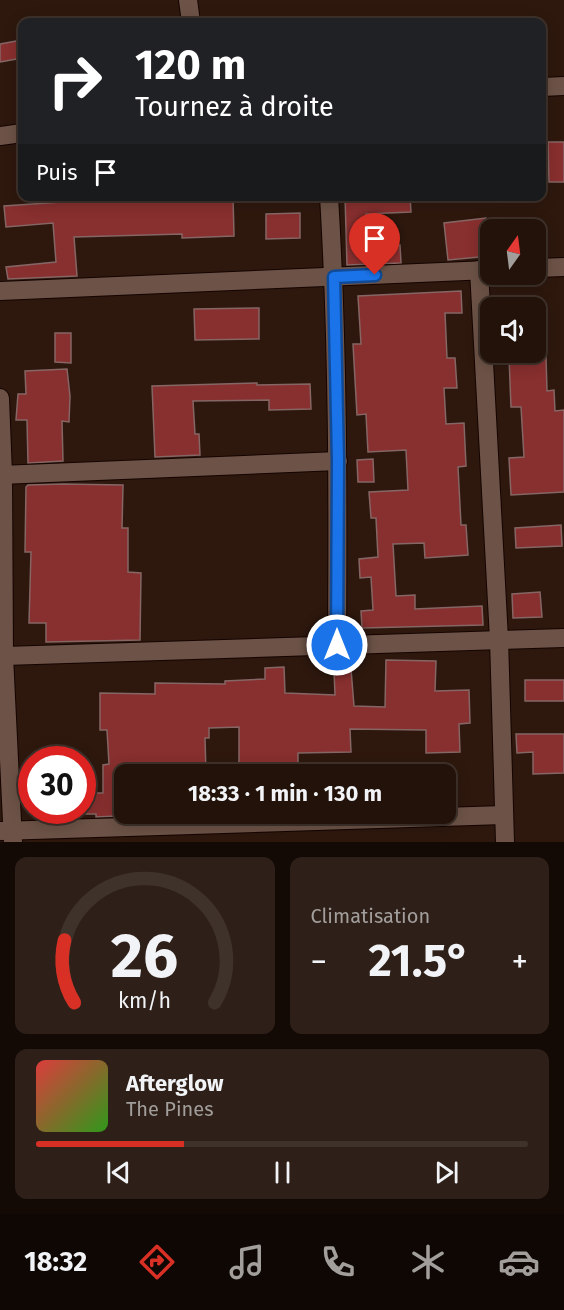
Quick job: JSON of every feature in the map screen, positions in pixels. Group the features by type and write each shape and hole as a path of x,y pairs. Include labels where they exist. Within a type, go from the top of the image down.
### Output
{"street":[{"path":"188,0 190,18"},
{"path":"546,87 564,86"},
{"path":"0,136 18,134"},
{"path":"329,201 334,277 338,461 337,645"},
{"path":"546,268 564,267"},
{"path":"0,291 480,270"},
{"path":"486,285 505,842"},
{"path":"0,398 9,835 504,815"},
{"path":"2,475 338,461"},
{"path":"4,656 564,638"}],"building":[{"path":"18,41 18,59 0,62 0,44"},
{"path":"548,142 564,142 564,182 549,182"},
{"path":"76,201 233,201 234,236 182,238 182,234 74,237 77,276 8,279 6,267 56,262 53,223 6,227 4,206"},
{"path":"345,201 410,201 411,212 366,214 368,247 400,245 401,263 347,265"},
{"path":"300,213 300,238 266,239 266,214"},
{"path":"486,218 480,219 480,257 448,260 444,223"},
{"path":"461,291 462,313 445,313 447,358 455,358 457,388 444,388 446,424 464,423 466,466 458,467 461,525 466,525 468,555 425,558 424,543 393,544 396,596 415,595 415,609 482,606 483,625 362,628 361,611 373,610 371,577 360,578 359,559 378,557 376,518 371,518 369,492 408,490 406,450 368,452 366,414 357,415 353,344 361,344 358,296"},
{"path":"259,308 259,339 195,340 194,309"},
{"path":"55,333 71,333 71,363 55,362"},
{"path":"546,356 547,391 554,390 555,411 564,410 564,492 511,495 509,458 524,457 521,407 511,407 509,363 546,363"},
{"path":"67,369 70,396 69,422 62,421 63,461 28,463 27,420 16,420 18,394 26,394 25,371"},
{"path":"257,383 257,385 310,384 311,409 269,410 269,400 193,401 195,434 199,434 200,455 155,457 152,386"},
{"path":"373,459 374,482 358,482 357,460"},
{"path":"28,485 123,485 122,528 128,528 128,572 141,573 140,640 46,642 46,623 29,623 31,552 25,552 26,487"},
{"path":"561,525 562,546 516,548 515,528"},
{"path":"540,592 542,617 513,618 512,594"},
{"path":"386,660 436,661 435,691 469,690 470,723 459,724 460,752 426,753 426,730 350,729 351,752 298,753 298,764 239,764 239,727 209,728 209,738 205,738 206,764 114,764 114,816 96,817 96,793 103,793 103,765 109,764 107,730 100,730 100,693 155,694 155,683 225,684 225,681 265,679 265,668 284,667 285,693 335,695 334,670 351,669 354,706 385,707"},
{"path":"525,680 564,680 564,701 525,701"},
{"path":"516,734 564,734 564,773 533,774 533,752 517,753"}],"route":[{"path":"337,645 338,461 334,277 375,275"}]}
